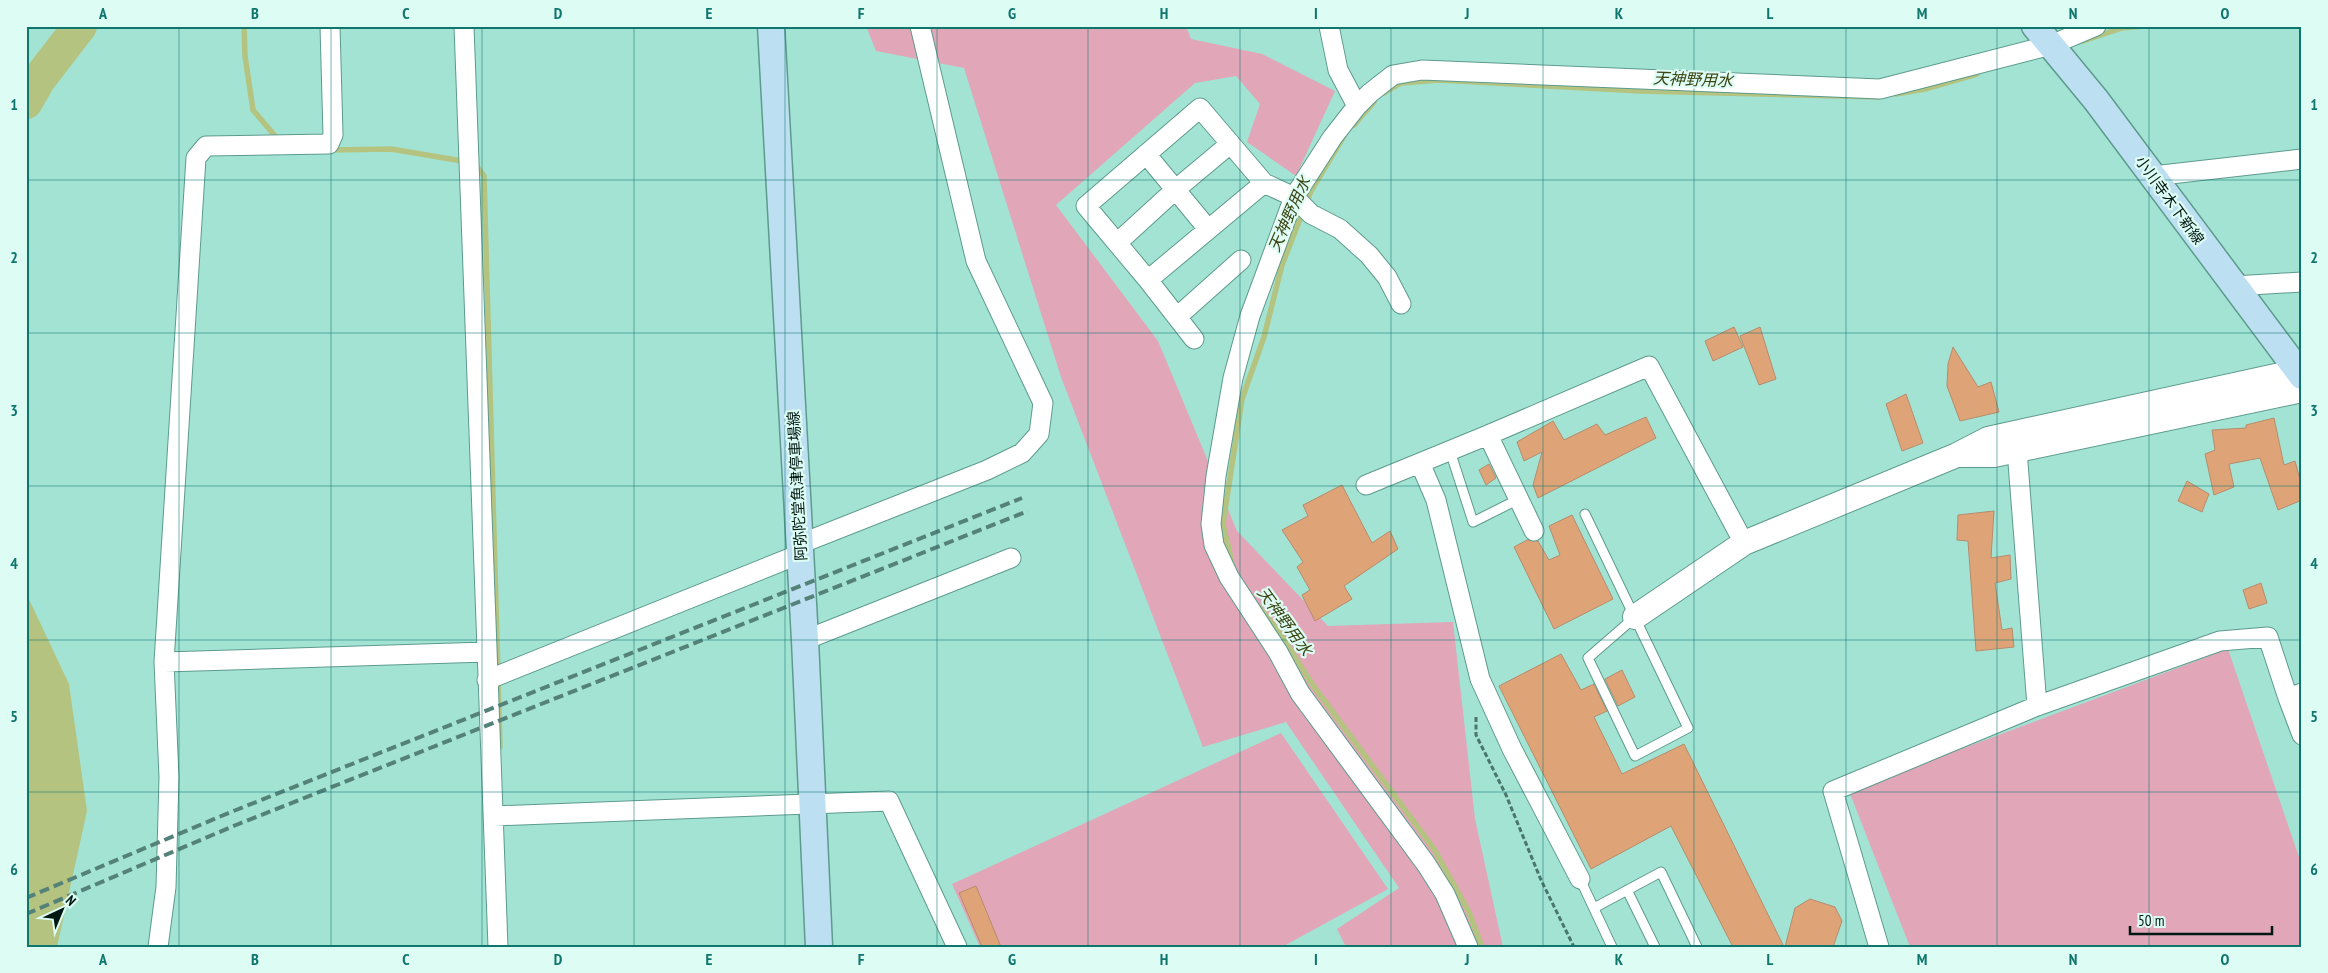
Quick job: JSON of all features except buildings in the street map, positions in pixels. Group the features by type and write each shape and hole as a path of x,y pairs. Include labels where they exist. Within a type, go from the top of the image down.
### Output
{"main road":[{"name":"阿弥陀堂魚津停車場線","path":"771,26 805,640 819,947"},
{"name":"小川寺木下新線","path":"2043,36 2096,100 2153,176 2300,379"}],"street":[{"path":"158,947 166,876 168,777 164,662 196,158 206,146 329,144 333,135 330,26 337,26"},
{"path":"464,26 498,947"},
{"path":"487,680 987,470 1022,454 1039,434 1043,403 976,260 920,26"},
{"path":"1329,26 1338,70 1357,106"},
{"path":"1468,947 1445,894 1426,864 1300,693 1278,652 1229,577 1214,545 1211,524 1216,476 1233,378 1250,316 1294,197 1332,138 1357,106 1393,75 1422,70 1880,89 2043,36 2096,26"},
{"path":"1194,339 1086,206 1200,108 1264,183 1294,197 1311,214 1340,229 1370,255 1387,276 1401,304"},
{"path":"1117,243 1230,144"},
{"path":"1146,154 1208,229"},
{"path":"2153,176 2302,159"},
{"path":"1148,280 1264,183"},
{"path":"1177,317 1241,260"},
{"path":"2234,286 2302,282"},
{"path":"1366,485 1649,366 1744,542"},
{"path":"1957,455 1994,455 2017,450 2300,379"},
{"path":"1635,617 1744,542 1957,455 1988,439 2300,379"},
{"path":"1488,435 1534,531"},
{"path":"2017,450 2036,706"},
{"path":"1420,463 1436,500 1480,679 1512,749 1580,879"},
{"path":"805,640 1011,558"},
{"path":"1879,947 1833,791 2036,706 2220,641 2268,637 2295,696 2302,735"},
{"path":"164,662 486,652"},
{"path":"493,816 889,801 957,947"}],"lane":[{"path":"1450,451 1473,522 1519,499"},
{"path":"1585,514 1635,617 1688,728 1635,756 1588,658 1635,617"},
{"path":"1594,908 1661,872 1697,947"},
{"path":"1580,879 1612,947"},
{"path":"1627,890 1655,947"}],"path":[{"path":"1480,679 1475,700 1476,735 1506,795 1542,880 1574,947"}],"shaded area":[{"path":"866,26 1186,26 1191,39 1262,54 1335,91 1296,176 1247,142 1260,104 1236,76 1195,83 1056,205 1158,341 1237,531 1328,626 1453,622 1475,819 1503,947 1346,947 1337,929 1399,888 1286,722 1203,747 1061,377 964,68 876,51"},
{"path":"26,593 69,684 87,811 57,947 26,947"},
{"path":"2228,649 2302,866 2302,947 1910,947 1849,791"},
{"path":"1281,733 1388,889 1282,947 980,947 952,884"}],"waterway":[{"path":"26,102 39,79 80,26"},
{"path":"244,26 245,56 253,110 276,137 281,140"},
{"name":"天神野用水","path":"2083,41 2122,28 2144,26"},
{"name":"天神野用水","path":"1896,94 1925,89 1977,74"},
{"name":"天神野用水","path":"1384,93 1401,83 1439,80 1640,91 1879,97"},
{"name":"天神野用水","path":"1354,125 1374,102"},
{"name":"天神野用水","path":"1232,563 1223,524 1242,399 1264,337 1282,265 1311,191 1344,136"},
{"path":"330,150 391,149 474,163 484,176 500,747"},
{"name":"天神野用水","path":"1259,607 1281,635 1312,684 1434,849 1469,912 1482,947"}],"railway":[{"path":"26,898 231,812 1022,498"},
{"path":"26,914 236,825 1028,511"}]}
